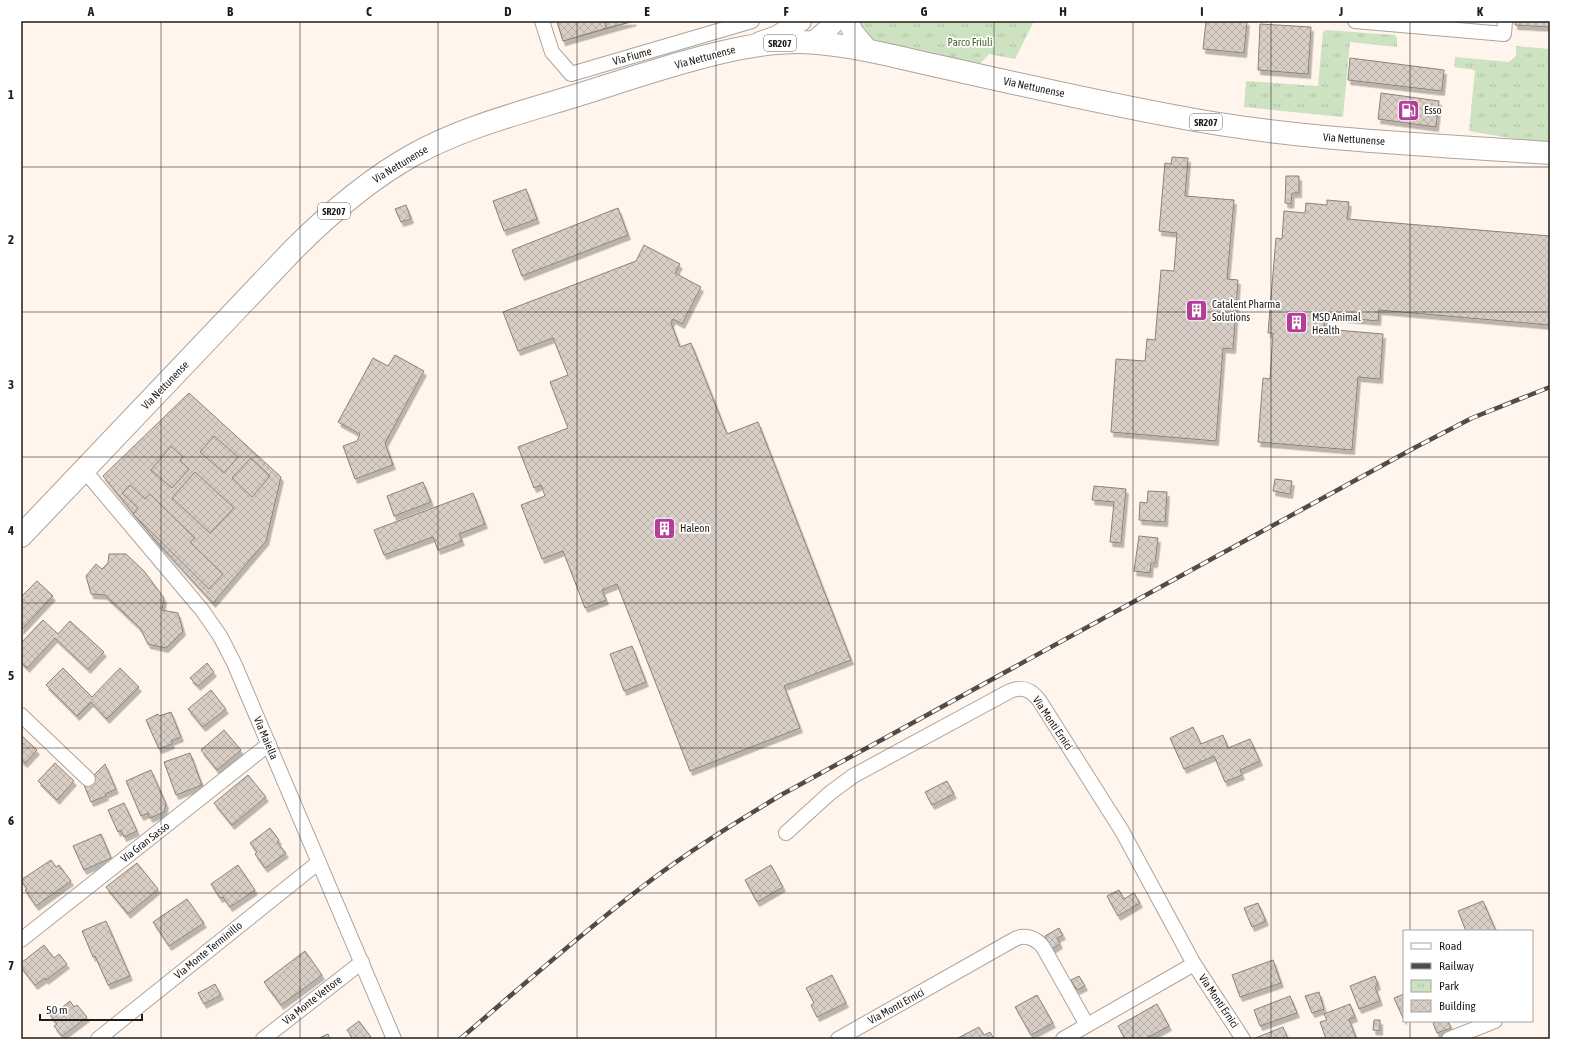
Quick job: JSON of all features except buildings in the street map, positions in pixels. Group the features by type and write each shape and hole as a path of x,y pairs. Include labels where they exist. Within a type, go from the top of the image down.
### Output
{"main road":[{"name":"Via Nettunense","path":"21,536 310,234 357,192 393,167 435,144 477,127 656,70 720,52 749,46 782,43 812,43 869,51 1103,102 1248,129 1327,138 1550,153"}],"street":[{"name":"Via Fiume","path":"542,21 552,52 571,74 752,21"},
{"path":"749,46 777,36 801,21"},
{"path":"812,43 816,21"},
{"path":"812,43 827,30 834,21"},
{"path":"848,21 858,40 869,51"},
{"path":"1355,21 1421,24 1504,34 1505,21"},
{"name":"Via Maiella","path":"84,470 202,610 214,626 231,655 394,1039"},
{"name":"Via Monti Ernici","path":"786,833 837,787 861,771 1010,691 1019,688 1027,689 1039,700 1104,802 1135,854 1194,964 1244,1039"},
{"path":"21,715 88,779"},
{"name":"Via Gran Sasso","path":"21,940 269,744"},
{"name":"Via Monte Terminillo","path":"98,1039 319,862"},
{"name":"Via Monti Ernici","path":"838,1039 1015,939 1023,936 1034,939 1043,947 1087,1025"},
{"name":"Via Monte Vettore","path":"263,1039 362,962"},
{"name":"Via Monti Ernici","path":"1063,1039 1194,964"},
{"path":"1449,1039 1492,1022"}],"green space":[{"name":"Parco Friuli","path":"861,21 1034,21 1015,59 989,54 978,66 871,40 863,29"},
{"path":"1327,30 1395,35 1397,38 1397,47 1350,42 1343,117 1244,107 1246,81 1318,86 1323,31"},
{"path":"1516,46 1550,49 1550,143 1531,142 1469,131 1475,70 1454,67 1455,57 1509,62 1516,56"}],"railway":[{"path":"460,1039 573,943 659,874 781,795 1416,447 1472,418 1550,387"}],"place":[{"name":"Esso","path":"1408,110"},
{"name":"Catalent Pharma Solutions","path":"1197,310"},
{"name":"MSD Animal Health","path":"1297,323"},
{"name":"Haleon","path":"665,528"}]}
